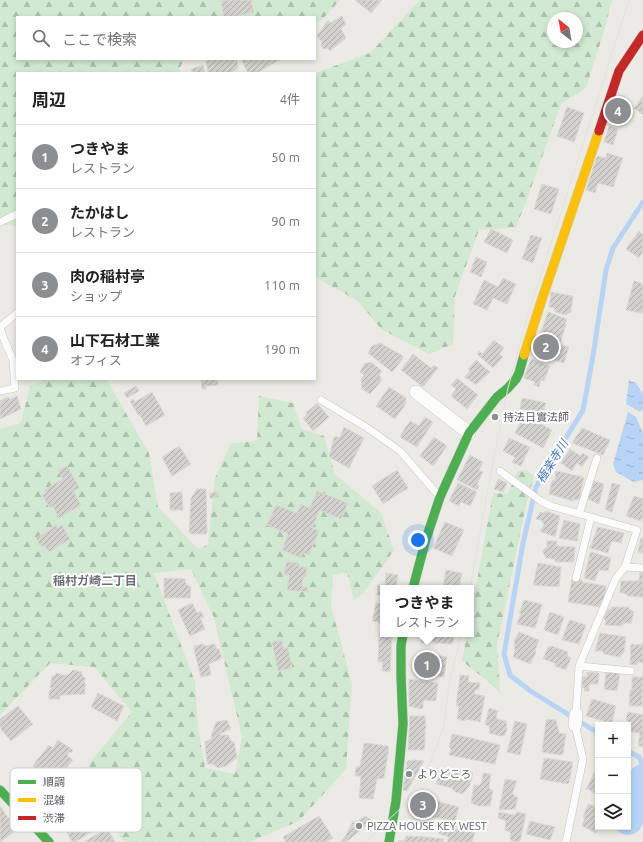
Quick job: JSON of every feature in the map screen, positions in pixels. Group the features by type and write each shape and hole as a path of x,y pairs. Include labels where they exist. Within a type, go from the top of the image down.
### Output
{"street":[{"path":"414,585 426,539 440,497 470,433 497,398 516,379 519,373 542,299 619,71 643,35"},
{"path":"416,392 470,433"},
{"path":"389,842 396,801 403,724 401,676 402,637"},
{"path":"0,790 10,801"},
{"path":"40,832 49,842"}],"lane":[{"path":"0,222 16,214"},
{"path":"0,391 15,388 13,360 0,328 16,314"},
{"path":"321,400 400,450 440,497"},
{"path":"579,514 597,458"},
{"path":"500,471 541,501 551,506 637,530 625,567 616,578 579,666 576,719 583,759 566,842"},
{"path":"576,578 592,517"},
{"path":"625,567 643,568"},
{"path":"579,666 631,671"}],"green space":[{"path":"0,0 340,0 321,21 316,22 316,16 16,16 16,60 184,60 179,70 180,72 16,72 16,227 0,223"},
{"path":"420,0 612,0 605,28 586,88 561,104 516,227 479,230 455,296 453,344 429,354 381,329 358,301 316,278 316,73 370,53"},
{"path":"43,380 107,380 149,453 158,507 198,549 208,545 215,478 231,443 257,441 259,396 293,403 302,429 324,436 335,474 381,513 394,550 363,594 354,600 347,572 333,575 331,606 352,684 346,769 299,821 250,842 125,842 116,832 142,832 142,768 87,768 91,761 132,712 94,667 50,663 0,715 0,429 21,423 30,386","holes":["191,569 214,618 242,737 235,774 205,768 198,727 195,682 154,573"]},
{"path":"525,469 534,476 527,501 497,645 500,693 489,682 462,661 466,637 474,637 474,598 493,493 508,494 517,472"}],"water":[{"path":"629,380 636,383 643,394 643,409 640,412 626,404"},
{"path":"628,412 636,417 643,433 643,480 634,482 616,472 613,464"}],"building":[{"path":"251,0 254,12 236,16 224,16 221,1"},
{"path":"355,0 382,0 371,13"},
{"path":"342,16 346,24 341,29 346,38 330,51 327,48 323,49 321,45 322,42 317,36 328,20 330,23"},
{"path":"237,60 238,68 232,72 208,72 206,61"},
{"path":"242,60 279,60 259,72 248,72"},
{"path":"203,65 205,72 192,72 191,69"},
{"path":"620,95 625,97 623,105 626,108 621,124 610,120"},
{"path":"643,96 643,115 634,108"},
{"path":"567,107 584,113 574,142 557,136"},
{"path":"609,126 618,129 613,145 604,142"},
{"path":"607,153 623,158 613,187 598,183 595,193 586,190 597,156 606,158"},
{"path":"542,184 559,189 551,214 534,209"},
{"path":"491,229 513,240 507,253 484,242"},
{"path":"639,231 643,235 643,252 639,258 626,249"},
{"path":"531,235 542,238 533,263 522,259"},
{"path":"476,257 487,262 481,277 470,272"},
{"path":"503,278 516,284 507,304 493,298 487,310 473,304 484,280 498,287"},
{"path":"634,281 643,285 642,313 626,310"},
{"path":"551,292 573,296 571,312 566,315 555,312 554,308 549,307"},
{"path":"548,312 567,319 560,343 540,335"},
{"path":"540,339 569,347 564,363 549,359 549,357 539,354 540,350 537,349"},
{"path":"494,340 504,348 499,354 503,357 493,368 477,354 479,351 482,354"},
{"path":"380,343 403,356 402,360 392,372 368,353 372,346"},
{"path":"413,354 431,368 434,365 438,368 423,387 401,370"},
{"path":"531,359 550,366 544,381 541,380 539,387 534,385 535,382 524,378"},
{"path":"476,360 490,372 476,385 465,377 470,371 468,369"},
{"path":"371,362 382,371 379,375 382,380 370,394 362,389 361,379 364,375 360,372 364,364"},
{"path":"457,378 478,395 467,409 451,396 456,389 451,385"},
{"path":"201,380 218,380 218,385 206,386 206,389 202,389"},
{"path":"136,386 139,391 127,398 124,393"},
{"path":"389,387 406,398 405,405 395,419 376,406"},
{"path":"152,392 165,415 146,426 130,401 133,399 135,402"},
{"path":"17,396 21,409 0,419 0,401 7,397 10,399"},
{"path":"522,398 546,403 543,413 520,409"},
{"path":"317,403 329,417 313,431 303,418 307,415 306,413"},
{"path":"524,415 552,430 543,448 515,433"},
{"path":"425,417 433,422 417,447 401,438 401,434 410,421 419,426"},
{"path":"344,427 364,438 349,468 329,457 334,437 340,437"},
{"path":"582,428 610,440 603,455 572,443"},
{"path":"434,437 447,446 433,466 420,456"},
{"path":"509,438 530,447 521,466 512,462 515,457 503,451"},
{"path":"179,446 191,464 172,476 162,457"},
{"path":"570,449 581,456 583,453 589,457 582,467 577,463 572,471 561,463"},
{"path":"470,455 483,462 479,470 483,472 477,484 479,486 477,490 457,480"},
{"path":"67,466 80,488 73,491 81,505 59,518 52,505 49,507 42,495 46,493 44,490 63,479 58,471"},
{"path":"397,470 408,488 383,504 372,486"},
{"path":"556,471 584,478 579,499 574,499 573,501 549,494 552,481 555,480"},
{"path":"498,479 507,483 503,492 494,489"},
{"path":"594,481 604,484 599,504 588,499"},
{"path":"458,483 477,492 470,506 461,502 459,506 449,501"},
{"path":"612,483 620,485 612,512 605,509"},
{"path":"197,489 206,489 206,534 191,534 189,532 191,498"},
{"path":"317,491 348,503 341,519 320,510 312,528 319,531 309,555 303,553 301,558 282,550 288,534 267,525 276,505 297,513 301,504 310,508"},
{"path":"182,492 183,510 170,510 170,493"},
{"path":"218,492 219,497 210,499 210,493"},
{"path":"634,496 643,499 643,516 641,521 626,516"},
{"path":"546,511 560,516 555,537 540,531 544,525 541,520 536,519 540,512 543,513"},
{"path":"564,520 580,524 577,541 559,538"},
{"path":"445,522 464,530 452,556 433,548"},
{"path":"57,525 58,528 62,525 70,539 49,552 44,545 41,547 36,538"},
{"path":"598,527 624,533 621,543 611,542 608,553 590,548"},
{"path":"641,538 643,539 643,553 638,552"},
{"path":"547,541 557,541 556,546 575,547 575,558 573,562 556,562 554,559 546,558 543,552 547,547"},
{"path":"591,552 611,558 608,571 599,570 595,581 584,578"},
{"path":"286,562 299,563 299,567 307,567 306,577 303,577 302,587 308,587 308,592 287,590 289,575 284,575"},
{"path":"538,563 561,567 559,587 533,585"},
{"path":"446,570 462,573 460,585 444,585"},
{"path":"640,572 643,572 643,597 628,596 624,593 620,593 621,581 637,581 639,580"},
{"path":"386,573 398,575 396,585 385,585"},
{"path":"164,578 185,579 186,584 191,587 190,598 164,598"},
{"path":"572,579 606,586 604,600 602,600 601,607 568,602"},
{"path":"378,585 380,585 380,596 377,595"},
{"path":"524,600 542,605 535,628 517,624"},
{"path":"192,603 197,613 201,611 204,617 200,618 205,629 190,636 178,610"},
{"path":"376,603 380,604 380,622 372,621"},
{"path":"612,607 629,607 629,609 634,613 631,623 625,623 621,626 605,625 606,622 604,618 608,609 610,610"},
{"path":"550,612 564,617 558,635 544,630"},
{"path":"570,620 586,625 579,644 562,640"},
{"path":"519,632 539,640 535,650 536,653 530,664 513,657 515,651 514,641"},
{"path":"600,633 626,637 624,652 620,657 604,654 602,651 595,651"},
{"path":"379,636 392,637 390,672 382,671 383,662 378,662"},
{"path":"421,637 425,637 425,641 423,643 421,642"},
{"path":"454,637 453,643 451,644 436,644 432,641 434,638"},
{"path":"282,640 283,648 288,648 292,668 278,671 272,642"},
{"path":"642,643 643,663 638,662 637,665 630,664 631,644 642,645"},
{"path":"203,644 205,646 216,645 216,649 219,649 222,658 209,664 211,675 201,677 194,646"},
{"path":"552,646 568,652 567,656 571,658 566,670 555,666 555,663 543,659 548,647"},
{"path":"423,653 447,657 444,677 419,674"},
{"path":"73,670 82,672 82,675 86,679 84,681 86,686 85,694 62,695 59,697 60,699 49,699 49,691 52,688 50,687 52,676 57,673 68,675"},
{"path":"587,672 599,673 598,684 589,684 589,691 584,691 585,688 582,687 582,677 587,677"},
{"path":"606,672 620,674 617,691 604,689"},
{"path":"460,675 469,676 468,682 480,683 479,689 475,690 474,694 485,696 480,722 457,719 459,706 456,706"},
{"path":"632,677 643,677 642,706 629,706 630,690 632,690"},
{"path":"409,679 438,683 436,700 425,700 423,702 423,708 421,709 409,706"},
{"path":"98,693 124,706 117,721 91,707"},
{"path":"592,699 616,706 612,722 586,716"},
{"path":"18,706 33,724 11,741 0,728 0,719"},
{"path":"489,708 498,711 496,717 498,719 506,721 507,729 505,735 501,736 489,733 490,727 485,724"},
{"path":"628,712 643,715 643,747 639,746 638,744 639,733 632,732 631,722 627,722 626,718"},
{"path":"410,716 425,716 426,727 424,750 408,750"},
{"path":"547,719 556,720 559,733 566,734 563,754 560,755 542,752"},
{"path":"227,720 231,729 219,734 228,735 231,741 234,742 237,758 226,766 218,768 213,764 207,764 205,742 212,738 211,736 216,722"},
{"path":"515,721 527,724 520,755 507,752"},
{"path":"454,734 500,745 495,764 449,755 451,749 449,747 452,735"},
{"path":"58,740 73,750 67,755 73,760 66,768 33,767 49,745 53,748"},
{"path":"364,744 388,746 389,748 384,778 377,779 373,799 359,798 361,776 355,776 356,767 360,766"},
{"path":"544,758 573,762 568,784 540,779"},
{"path":"407,761 424,761 407,791 403,790"},
{"path":"441,769 465,774 467,770 473,773 470,785 463,794 455,792 452,788 436,784"},
{"path":"595,772 595,794 586,789"},
{"path":"483,773 491,774 489,788 493,790 490,806 479,806 471,803 474,785 479,786 481,784"},
{"path":"505,779 517,781 512,794 518,798 515,809 499,810"},
{"path":"420,797 459,807 455,821 413,814 417,798"},
{"path":"588,804 595,806 596,833 582,826 585,818 583,817"},
{"path":"0,806 10,820 10,832 14,832 0,842"},
{"path":"499,812 514,815 517,812 526,814 520,841 511,841 511,833 505,830 506,821 498,818"},
{"path":"319,816 333,838 326,842 286,842 283,837"},
{"path":"366,816 372,821 346,842 340,842 345,837 353,821 354,823"},
{"path":"530,821 555,827 550,840 526,834"},
{"path":"446,825 456,827 456,829 475,832 472,842 448,842 447,841 449,838 447,836 439,834 439,831"},
{"path":"67,832 92,832 75,842 72,842"},
{"path":"100,832 109,832 115,842 84,842"},
{"path":"406,836 444,839 443,842 398,842 405,840"}],"waterway":[{"name":"極楽寺川","path":"595,731 529,690 510,675 504,654 523,543 536,487 583,410 606,270 613,248 643,202"},
{"name":"極楽寺川","path":"631,753 639,757 643,766"},
{"name":"極楽寺川","path":"631,812 643,779"}],"tram line":[{"path":"471,585 508,388 528,314 629,0"},
{"path":"365,842 402,807 430,763 443,729 450,680 460,637"}],"traffic: fast":[{"path":"414,585 426,539 440,497 469,433 497,397 516,379 524,355"},
{"path":"389,842 396,801 403,724 401,676 402,637"},
{"path":"0,790 10,801"},
{"path":"40,832 49,842"}],"traffic: slow":[{"path":"524,355 599,131"}],"traffic: jam":[{"path":"599,131 619,71 643,35"}],"place":[{"name":"山下石材工業","path":"618,111"},
{"name":"たかはし","path":"546,347"},
{"name":"持法日實法師","path":"495,417"},
{"name":"つきやま","path":"427,665"},
{"name":"よりどころ","path":"409,774"},
{"name":"肉の稲村亭","path":"423,805"},
{"name":"PIZZA HOUSE KEY WEST","path":"359,826"}],"district":[{"name":"稲村ガ崎二丁目","path":"95,580"}]}
